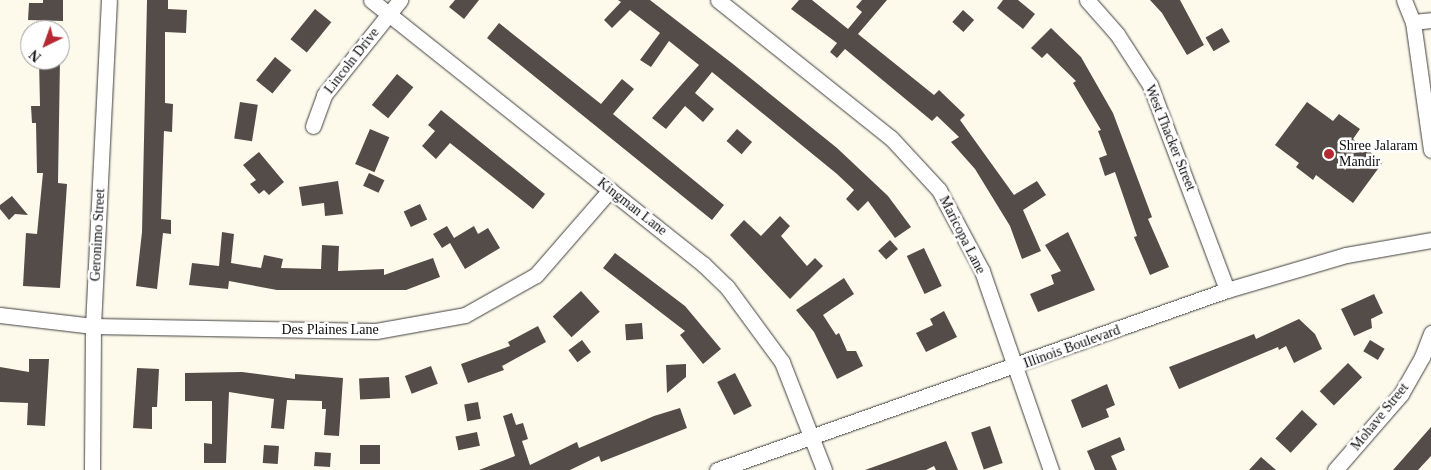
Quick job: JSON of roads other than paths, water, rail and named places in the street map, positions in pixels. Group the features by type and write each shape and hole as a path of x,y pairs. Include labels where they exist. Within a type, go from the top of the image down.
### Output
{"street":[{"name":"Geronimo Street","path":"92,470 93,326 109,0"},
{"name":"Kingman Lane","path":"371,0 703,264 743,305 782,362 813,437 824,470"},
{"name":"Lincoln Drive","path":"313,126 324,95 400,0"},
{"name":"Maricopa Lane","path":"718,0 891,138 927,174 973,250 1051,470"},
{"name":"West Thacker Street","path":"1087,0 1134,58 1150,85 1227,290"},
{"path":"1404,0 1413,22 1431,150"},
{"path":"1413,22 1431,20"},
{"name":"Des Plaines Lane","path":"0,315 93,326 376,331 465,315 536,274 610,190"},
{"name":"Illinois Boulevard","path":"717,470 1015,367 1227,290 1346,255 1431,240"},
{"name":"Mohave Street","path":"1335,470 1401,394 1422,357 1431,333"}],"place":[{"name":"Shree Jalaram Mandir","path":"1329,154"}]}
